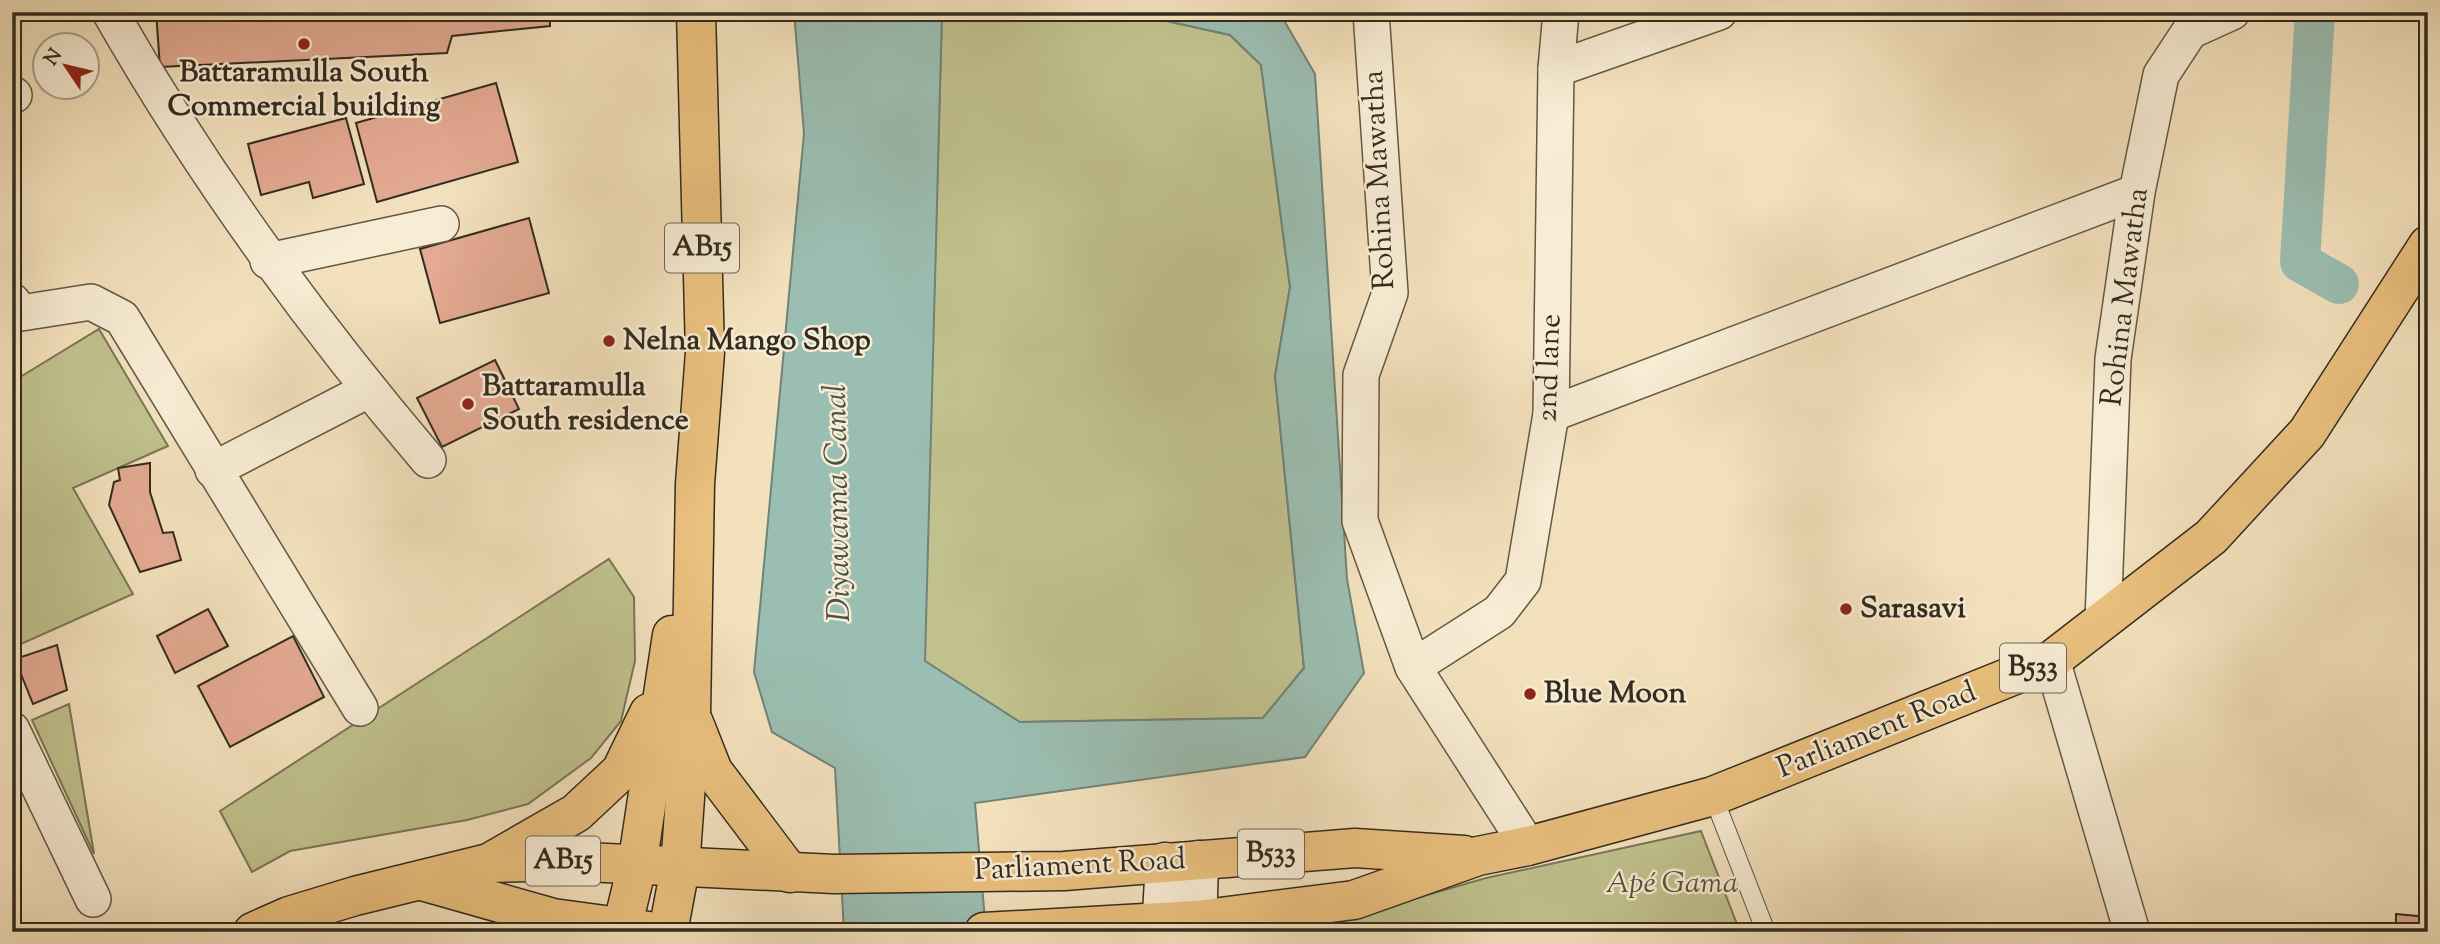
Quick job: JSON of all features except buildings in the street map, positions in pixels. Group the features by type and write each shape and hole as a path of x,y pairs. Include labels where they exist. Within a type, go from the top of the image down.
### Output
{"main road":[{"name":"AB15","path":"668,932 680,868 691,714 695,484 705,352 696,12"},
{"name":"Parliament Road","path":"984,932 1179,926 1354,900 1478,856 1528,846 1713,796 2052,660 2211,537 2307,433 2428,245"},
{"name":"AB15","path":"637,866 695,484"},
{"path":"489,863 576,813 621,771 666,680"},
{"path":"691,714 713,771 790,873"},
{"name":"Parliament Road","path":"253,932 289,916 329,903 489,863 565,861 834,874 1064,871 1355,848 1478,856"},
{"path":"1179,926 1182,861"},
{"name":"Parliament Road","path":"422,881 553,918 632,931 637,866"}],"street":[{"path":"110,12 162,103 268,261 368,390 428,460"},
{"name":"Rohina Mawatha","path":"1371,12 1390,293 1361,375 1360,521 1413,667 1528,846"},
{"name":"2nd lane","path":"1413,667 1499,612 1523,581 1551,414 1556,69 1561,12"},
{"path":"1556,69 1719,12"},
{"name":"Rohina Mawatha","path":"2103,621 2113,359 2137,192 2161,75 2190,31 2232,12"},
{"path":"1551,414 2137,192"},
{"path":"268,261 441,224"},
{"path":"12,301 21,313 92,302 122,318 360,708"},
{"path":"213,471 368,390"},
{"path":"2052,660 2132,932"},
{"path":"12,730 93,899"}],"lane":[{"path":"1713,796 1766,932"}],"green space":[{"path":"942,12 1126,12 1230,35 1261,65 1290,287 1275,376 1304,668 1263,718 1019,722 924,661"},
{"path":"99,329 168,446 73,488 133,594 12,648 12,382"},
{"path":"609,559 634,597 635,661 621,721 591,758 528,804 467,820 290,851 252,872 220,811"},
{"path":"69,704 94,854 32,720"},
{"name":"Apé Gama","path":"1701,831 1740,932 1235,932 1361,914 1486,878"}],"water":[{"name":"Diyawanna Canal","path":"794,12 942,12 925,661 1020,722 1263,718 1304,668 1275,376 1290,287 1261,65 1230,35 1126,12 1274,12 1281,15 1315,74 1347,579 1364,673 1305,757 975,803 986,932 844,932 835,768 772,732 754,672 804,133"}],"waterway":[{"path":"2315,12 2300,262 2339,284"}],"place":[{"name":"Battaramulla South Commercial building","path":"304,44"},
{"name":"Nelna Mango Shop","path":"609,341"},
{"name":"Battaramulla South residence","path":"468,404"},
{"name":"Sarasavi","path":"1846,609"},
{"name":"Blue Moon","path":"1530,694"}]}
